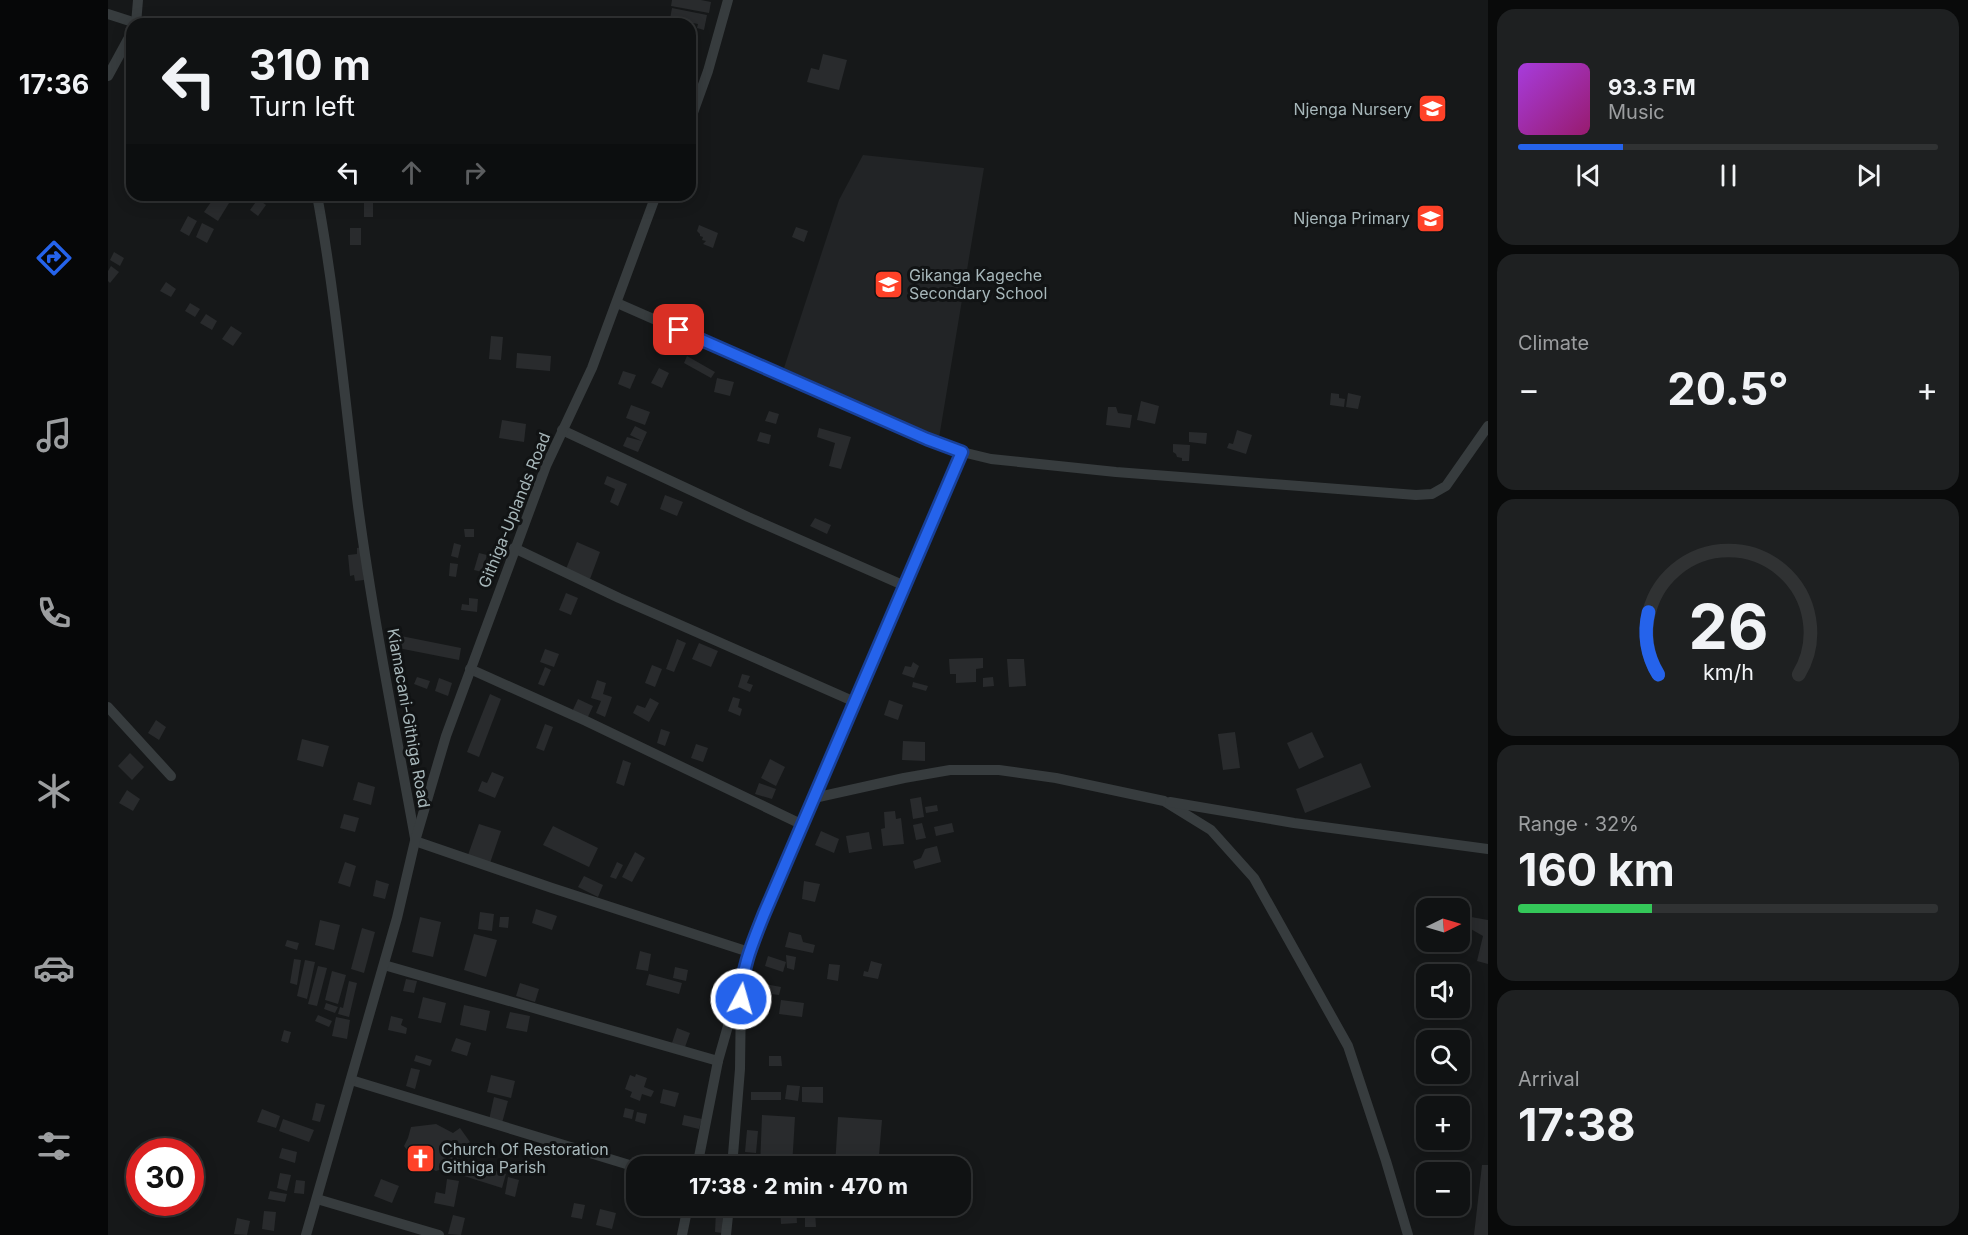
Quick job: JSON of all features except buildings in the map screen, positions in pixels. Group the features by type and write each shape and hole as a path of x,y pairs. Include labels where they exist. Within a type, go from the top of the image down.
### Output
{"street":[{"path":"137,18 138,0"},
{"path":"696,104 728,0"},
{"path":"108,14 126,22"},
{"path":"108,76 126,44"},
{"name":"Kiamacani-Githiga Road","path":"306,1235 397,918 415,841 360,518 330,264 318,201"},
{"name":"Githiga-Uplands Road","path":"415,841 446,736 514,548 546,466 592,368 655,201"},
{"path":"617,303 927,439 962,452 991,459 1116,472 1416,495 1432,494 1446,486 1488,426"},
{"path":"562,430 748,517 905,586"},
{"path":"699,1156 718,1061 749,952 962,452"},
{"path":"514,548 619,598 855,702"},
{"path":"470,669 586,721 802,825"},
{"path":"108,707 171,776"},
{"path":"814,798 950,770 999,770 1056,778 1164,801 1293,823 1488,849"},
{"path":"1164,801 1211,830 1254,878 1348,1046 1408,1235"},
{"path":"415,841 749,952"},
{"path":"384,964 718,1061"},
{"path":"733,1156 740,1069 741,980"},
{"path":"351,1080 626,1164"},
{"path":"316,1199 439,1235"},
{"path":"682,1235 686,1216"},
{"path":"726,1235 728,1216"}],"shaded area":[{"name":"Gikanga Kageche Secondary School","path":"863,155 984,168 939,438 784,368 839,200"}],"place":[{"name":"Njenga Nursery","path":"1433,109"},
{"name":"Njenga Primary","path":"1431,218"},
{"name":"Gikanga Kageche Secondary School","path":"888,284"},
{"name":"Church Of Restoration Githiga Parish","path":"420,1158"}],"route":[{"path":"679,330 927,439 962,452 764,914 741,980 741,999"}]}
